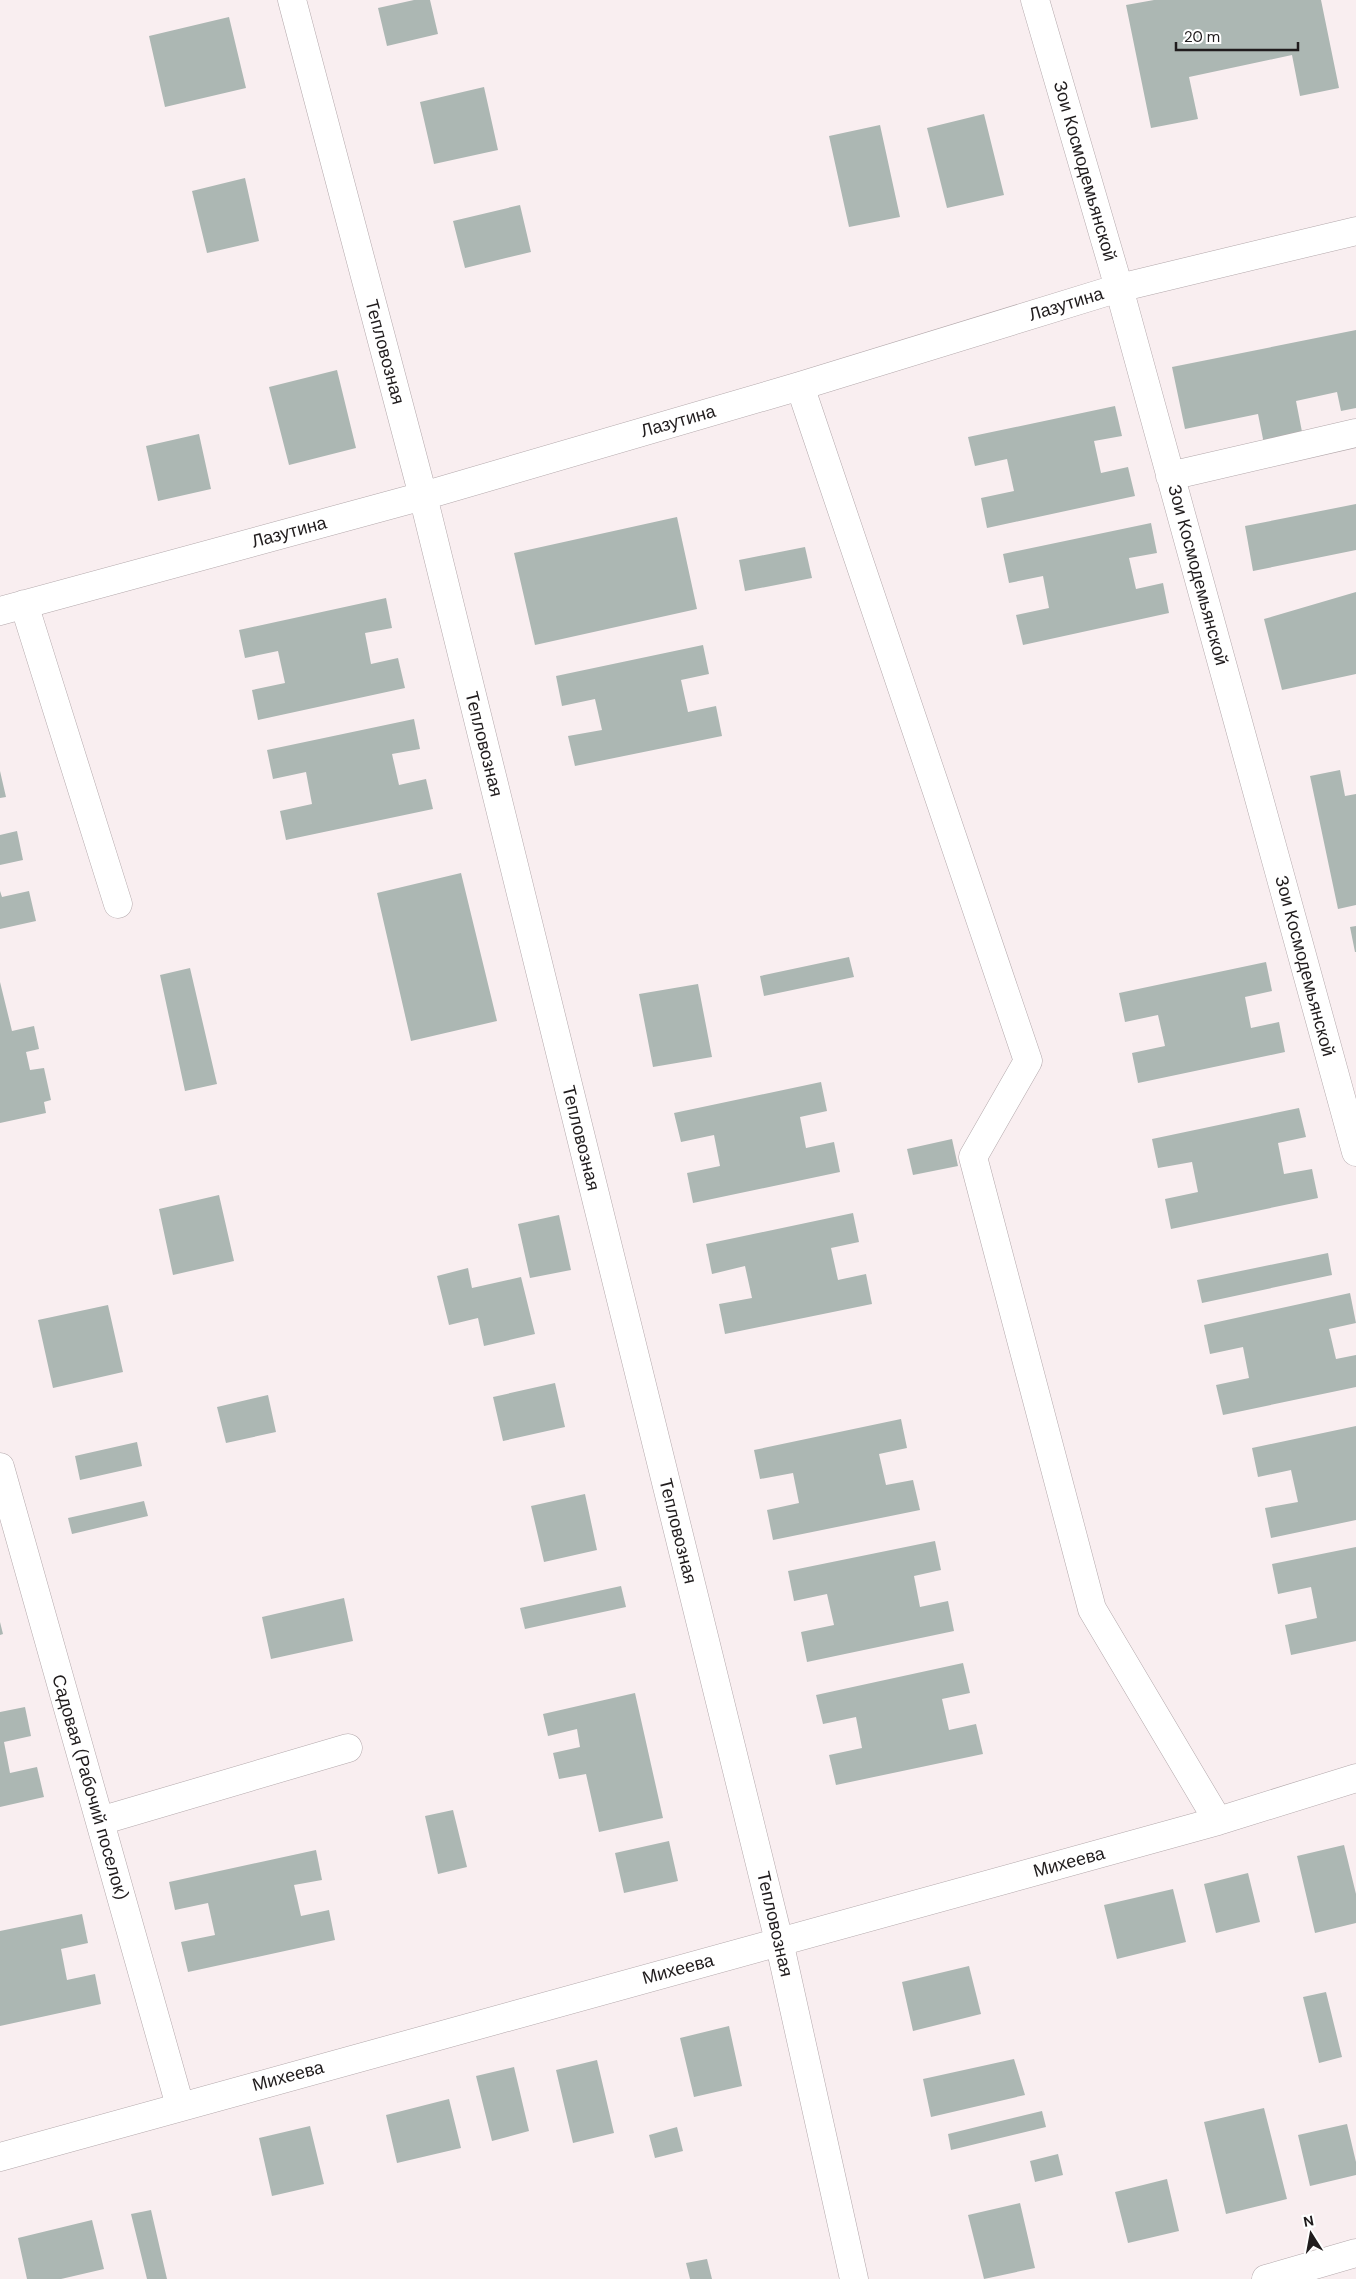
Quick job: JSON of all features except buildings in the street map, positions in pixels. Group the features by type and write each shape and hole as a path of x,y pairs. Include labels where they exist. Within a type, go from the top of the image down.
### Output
{"street":[{"name":"Тепловозная","path":"292,0 423,496 779,1941 854,2279"},
{"name":"Зои Космодемьянской","path":"1035,0 1118,288 1356,1152"},
{"name":"Лазутина","path":"12,607 423,496 800,386 1118,288 1356,231"},
{"path":"800,386 1028,1061 973,1157 1092,1609 1218,1821"},
{"path":"1170,476 1356,433"},
{"path":"12,607 118,904"},
{"name":"Садовая (Рабочий поселок)","path":"0,1467 180,2106"},
{"path":"100,1821 348,1748"},
{"name":"Михеева","path":"0,2157 1218,1821 1356,1778"},
{"path":"1266,2279 1356,2253"}]}
